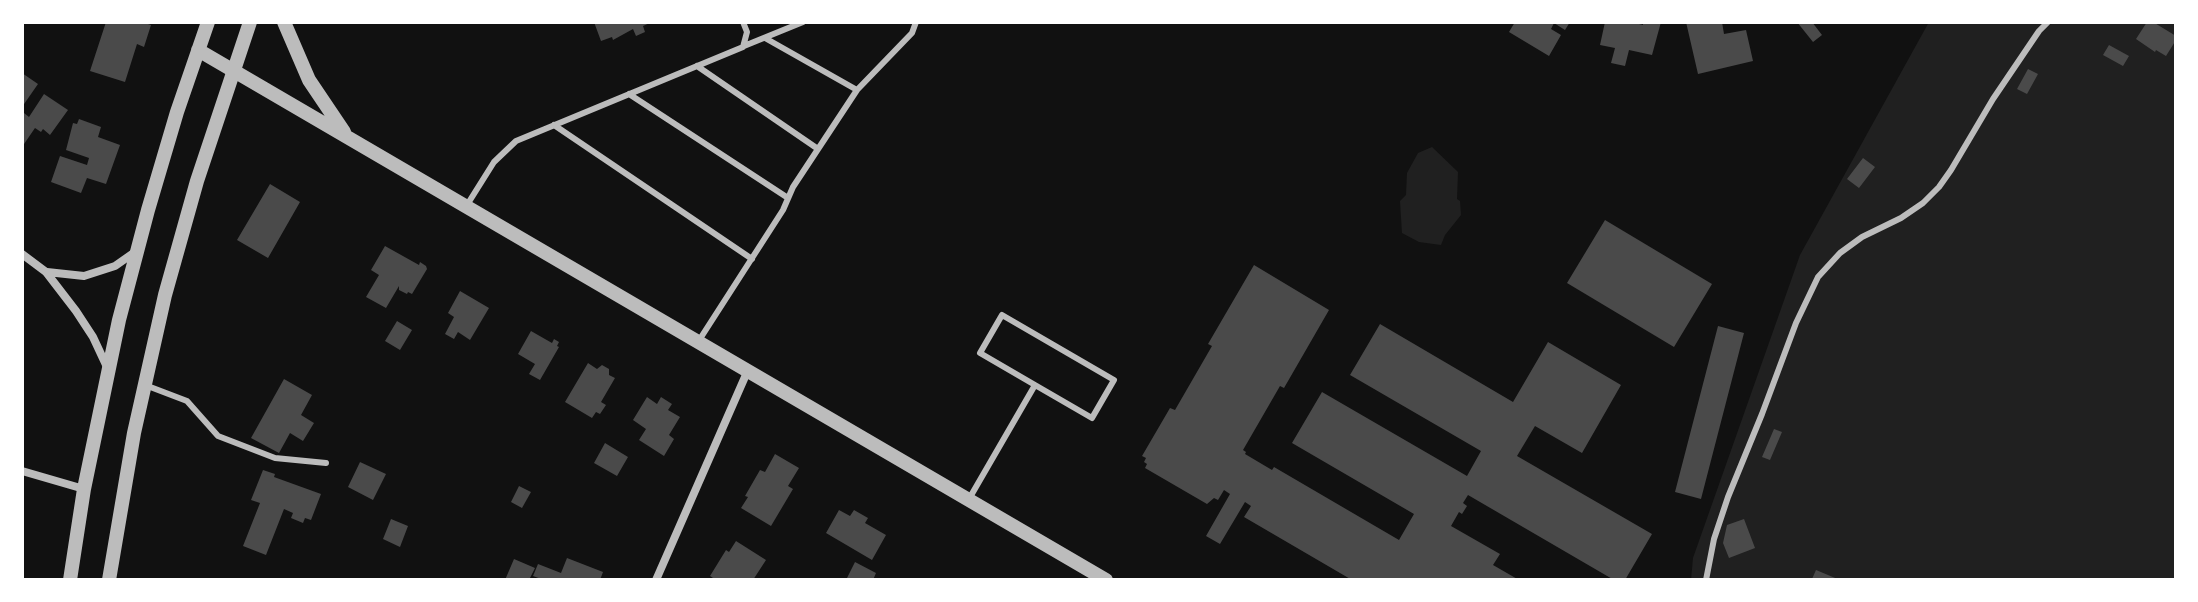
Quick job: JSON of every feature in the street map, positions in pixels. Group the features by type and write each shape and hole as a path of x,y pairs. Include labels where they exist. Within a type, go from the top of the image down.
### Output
{"street":[{"path":"70,580 108,369 137,251 177,112 208,22"},
{"path":"109,580 134,433 165,295 193,195 250,22"},
{"path":"284,22 309,80 346,136"},
{"path":"198,50 1106,580"},
{"path":"46,272 84,276 115,266 137,251"},
{"path":"22,254 46,272 93,337 108,369"},
{"path":"656,580 748,370"},
{"path":"22,471 84,489"}],"lane":[{"path":"743,22 747,32 743,47"},
{"path":"467,205 494,162 516,141 803,22"},
{"path":"698,342 857,90 912,33 916,22"},
{"path":"1706,580 1714,539 1728,497 1796,323 1818,277 1840,253 1862,237 1901,218 1939,187 1993,99 2048,22"},
{"path":"765,38 857,90"},
{"path":"697,66 818,149"},
{"path":"629,94 788,198"},
{"path":"554,125 752,259"},
{"path":"1002,315 1114,380 1092,418 1035,385 980,353 1002,315"},
{"path":"145,385 187,401 218,436 275,458 326,463"},
{"path":"969,499 1035,385"}],"shaded area":[{"path":"1929,22 2176,22 2176,580 1691,580 1693,558 1800,255"},
{"path":"1432,147 1458,172 1457,199 1460,201 1461,215 1441,245 1419,242 1402,233 1400,201 1406,195 1407,173 1418,153"}],"building":[{"path":"106,22 151,25 144,47 137,44 125,82 90,71"},
{"path":"594,22 652,22 643,26 645,32 636,36 633,29 613,40 612,37 601,41"},
{"path":"1515,22 1570,22 1565,30 1554,23 1551,29 1561,35 1549,56 1509,32"},
{"path":"1605,22 1643,25 1643,22 1661,22 1652,55 1629,50 1625,66 1611,63 1615,48 1600,45"},
{"path":"1686,22 1722,22 1724,34 1746,30 1753,61 1698,74"},
{"path":"1797,22 1812,22 1822,35 1813,42"},
{"path":"2147,22 2153,22 2176,36 2166,56 2136,39"},
{"path":"2109,45 2129,56 2123,66 2103,55"},
{"path":"2028,69 2038,74 2027,94 2017,89"},
{"path":"22,73 38,84 22,107"},
{"path":"44,94 68,110 50,135 43,129 41,132 35,128 22,147 22,116 24,113 29,117"},
{"path":"79,119 101,127 98,137 120,145 106,184 87,178 81,193 51,182 60,156 87,165 89,158 66,150 73,123 77,124"},
{"path":"1863,158 1875,167 1859,188 1847,179"},
{"path":"270,184 300,202 268,258 237,240"},
{"path":"1605,220 1712,284 1674,347 1567,283"},
{"path":"385,246 419,265 420,262 427,269 412,294 399,290 399,286 386,308 366,297 379,275 371,270"},
{"path":"1254,265 1329,310 1284,388 1280,386 1243,450 1245,454 1272,470 1274,467 1399,540 1414,514 1292,443 1322,392 1467,476 1481,451 1350,375 1380,324 1513,402 1548,342 1621,385 1582,453 1535,426 1517,456 1652,534 1625,580 1614,580 1468,495 1463,503 1467,506 1462,514 1459,512 1451,526 1500,554 1493,565 1519,580 1352,580 1244,517 1251,506 1245,502 1220,544 1206,536 1230,494 1224,490 1218,500 1214,498 1207,504 1145,468 1146,458 1142,456 1170,408 1175,410 1212,346 1208,344"},
{"path":"460,291 489,308 470,340 458,332 454,339 445,334 454,317 448,313"},
{"path":"397,321 412,330 400,350 385,341"},
{"path":"1718,326 1744,333 1701,499 1675,492"},
{"path":"531,331 552,343 554,339 559,342 540,380 529,374 535,364 518,354"},
{"path":"588,363 597,369 602,365 615,378 601,402 606,405 600,414 596,412 592,418 565,402"},
{"path":"284,379 312,395 301,415 314,423 303,441 290,433 279,453 251,438"},
{"path":"647,397 657,404 661,397 672,404 668,410 680,417 669,435 674,439 664,456 639,440 646,429 633,420"},
{"path":"1774,429 1782,432 1770,460 1762,457"},
{"path":"605,443 628,457 617,476 594,463"},
{"path":"775,454 799,468 788,486 793,489 771,526 741,508 760,470 765,472"},
{"path":"360,462 386,474 373,500 348,487"},
{"path":"263,470 321,494 311,520 305,518 303,523 291,518 293,513 284,509 266,555 243,546 260,503 251,500"},
{"path":"519,486 531,492 522,508 511,502"},
{"path":"839,510 850,516 854,510 868,518 865,523 886,535 872,560 826,533"},
{"path":"391,519 408,526 400,547 383,539"},
{"path":"1744,519 1755,548 1729,558 1723,543 1727,525"},
{"path":"736,541 766,560 753,580 716,580 710,576 726,550 729,552"},
{"path":"567,558 603,572 600,580 544,580 533,576 538,564 561,573"},
{"path":"514,559 535,568 529,580 505,580"},
{"path":"855,562 876,573 873,580 846,580"},
{"path":"1816,570 1840,580 1812,579"}]}
